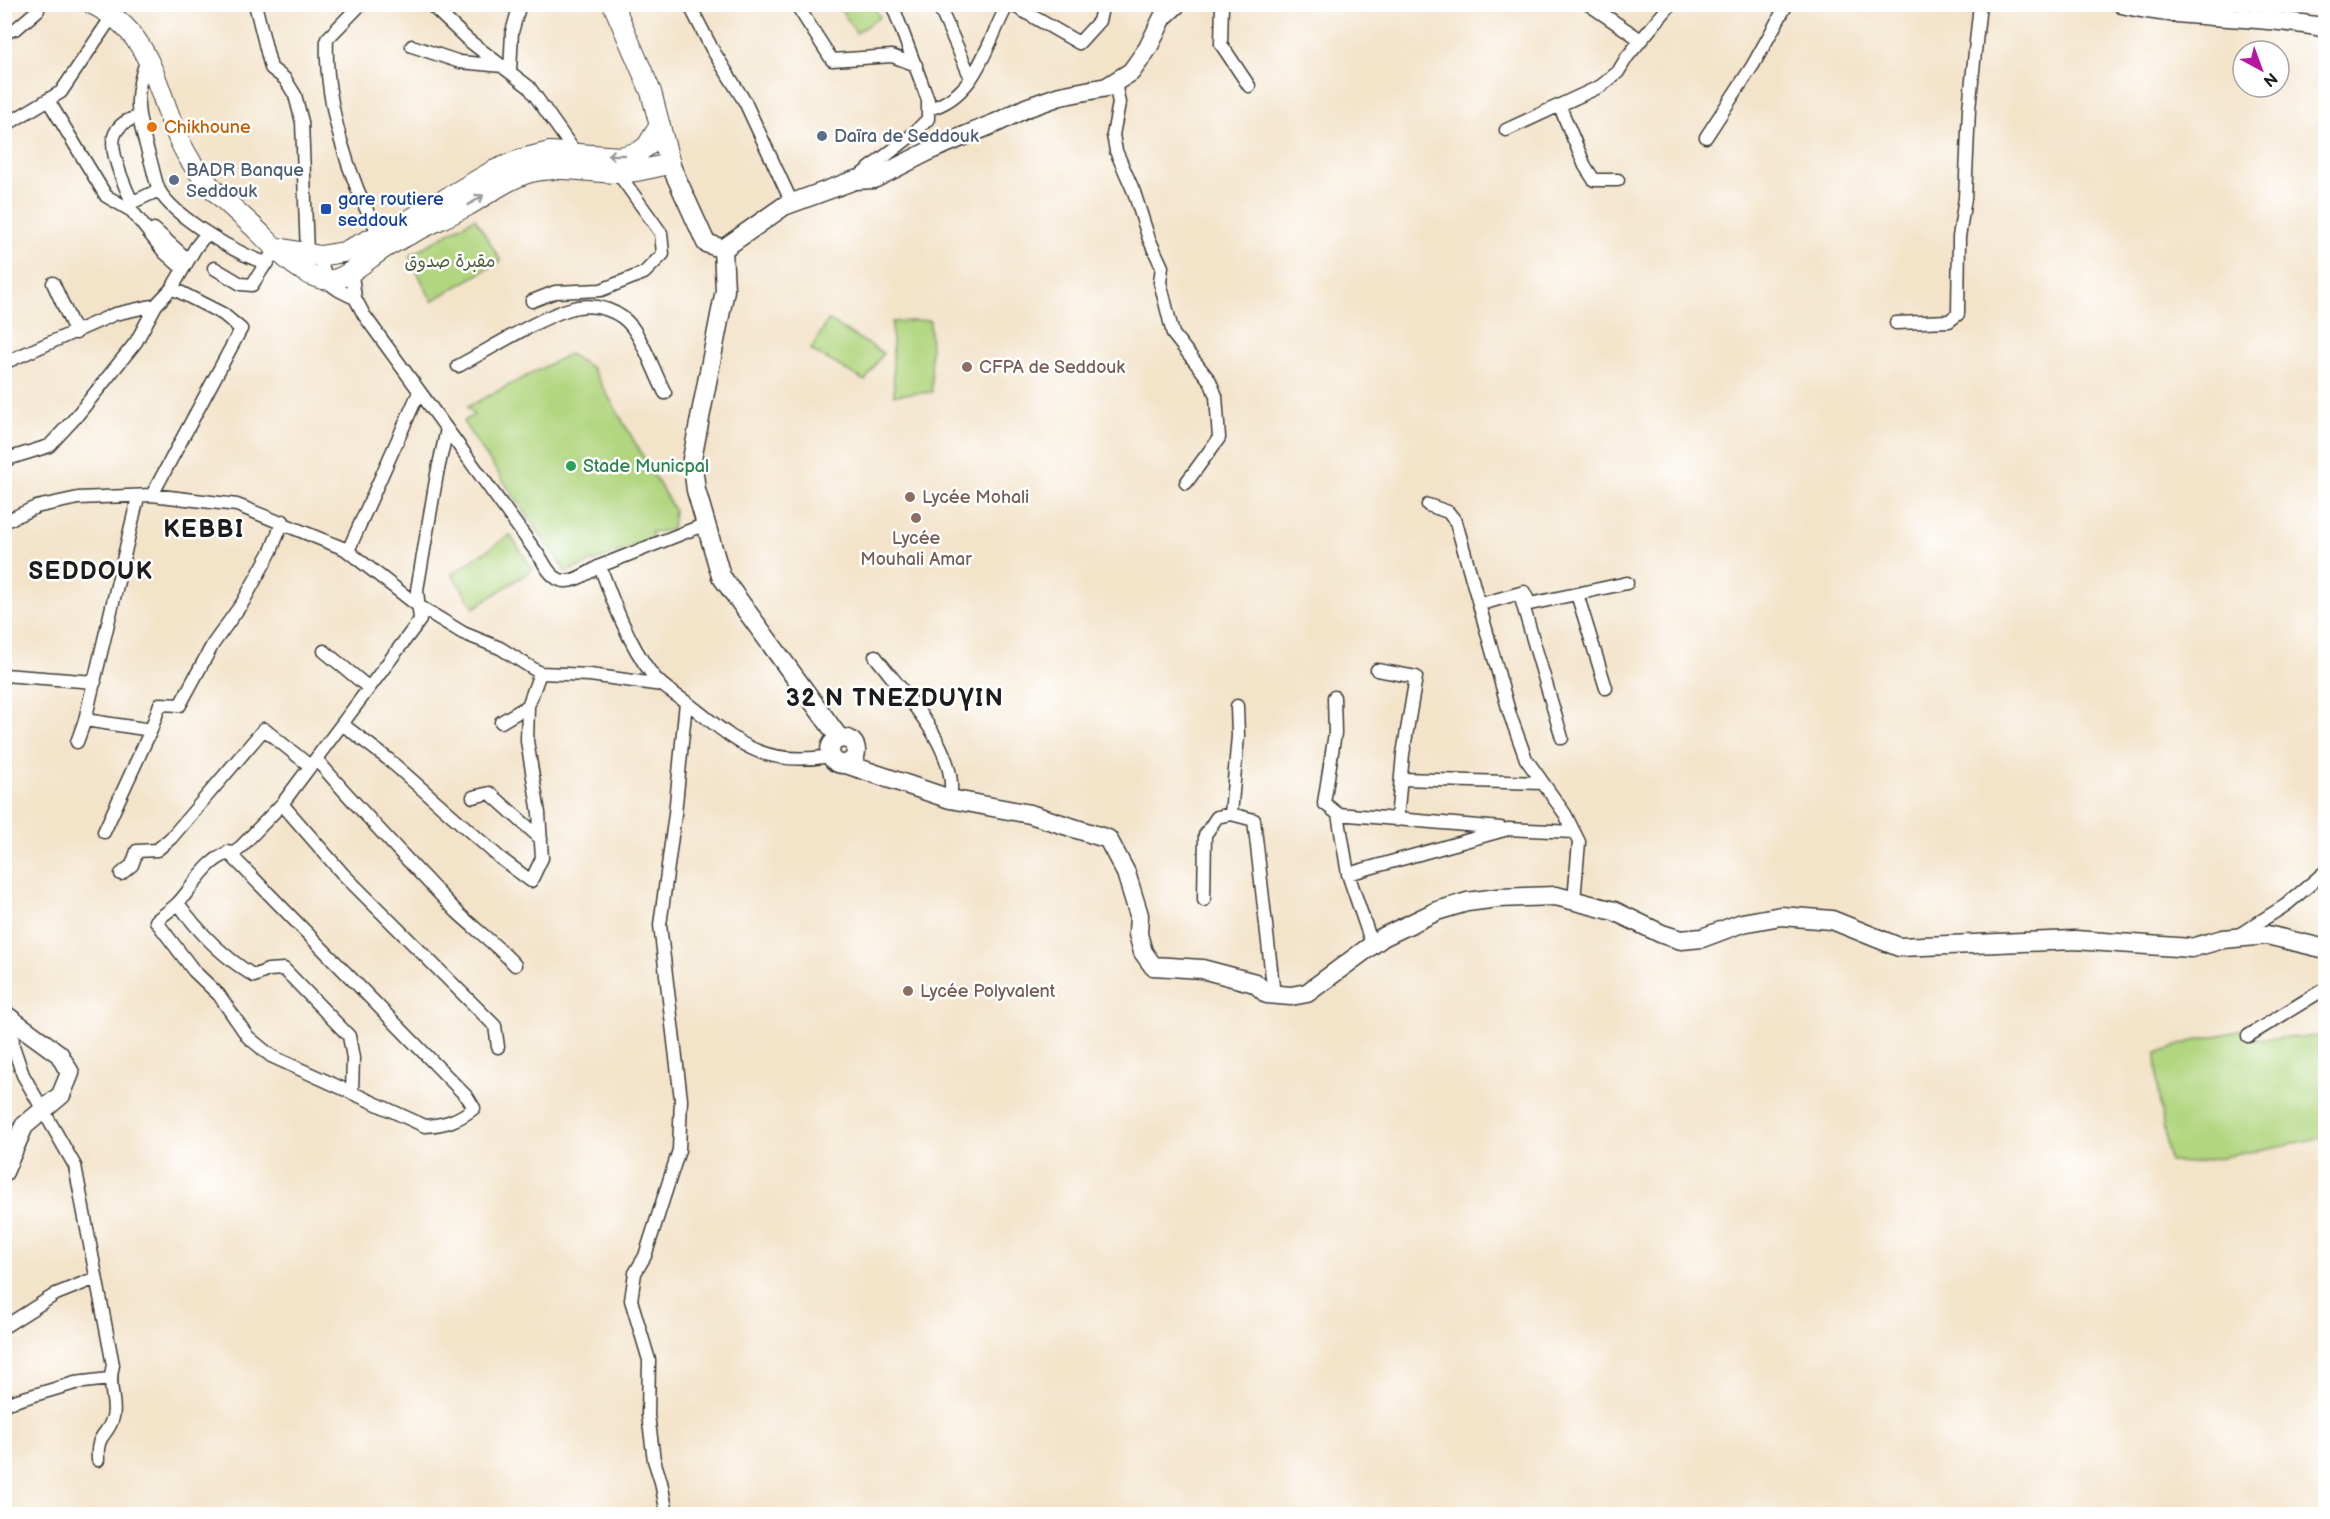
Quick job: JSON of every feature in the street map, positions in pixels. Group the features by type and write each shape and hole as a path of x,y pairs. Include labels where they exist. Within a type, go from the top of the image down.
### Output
{"main road":[{"path":"92,4 113,15 126,26 148,57 176,134 191,162 216,194 270,255 284,259 325,280 344,277 348,261 379,234 493,171 522,159 550,152 621,157 639,152 647,146 660,125"},
{"path":"270,255 314,255 348,261 386,247 470,204 504,183 531,172 581,169 618,173 670,164 651,92 613,4"}],"street":[{"path":"255,4 271,68 285,79 295,95 302,122 314,255 325,280 334,289 355,298"},
{"path":"361,4 327,39 326,61 333,106 349,162 366,212 379,234"},
{"path":"430,4 468,40 529,87 575,152"},
{"path":"507,69 512,32 520,4"},
{"path":"689,4 712,49 744,102 792,203"},
{"path":"796,4 832,60 892,56 916,65"},
{"path":"855,180 912,135 928,119 928,100 892,4"},
{"path":"938,4 971,78"},
{"path":"928,109 943,105 960,94 971,78 1009,4 1079,43 1099,21 1103,4"},
{"path":"723,249 784,206 855,180 874,179 933,149 1026,108 1060,96 1107,87 1131,72 1148,48 1163,17 1177,4"},
{"path":"1222,4 1221,44 1250,86"},
{"path":"1588,4 1641,40"},
{"path":"1506,130 1560,107 1601,86 1618,72 1671,4"},
{"path":"1706,136 1753,65 1787,4"},
{"path":"1896,323 1950,321 1958,314 1960,218 1965,198 1969,110 1980,4"},
{"path":"2122,4 2165,13 2289,20 2325,28"},
{"path":"4,33 17,28 38,10"},
{"path":"4,126 61,92 72,71 113,15"},
{"path":"412,46 460,62 507,69"},
{"path":"148,57 139,77 137,117 159,190 195,225 207,233 256,260 270,255"},
{"path":"1115,82 1119,103 1113,135 1116,151 1162,267 1160,282 1166,315 1173,334 1210,381 1216,396 1219,438 1186,483"},
{"path":"48,100 106,196 132,212 165,253 186,264"},
{"path":"1560,107 1585,166 1594,180 1618,180"},
{"path":"137,117 125,121 111,145 133,202 186,264"},
{"path":"670,164 706,243 723,249"},
{"path":"532,301 555,292 601,290 644,273 663,254 661,232 618,173"},
{"path":"133,202 159,190"},
{"path":"4,460 49,446 136,342 156,305 172,288 207,233"},
{"path":"723,249 725,290 692,459 696,490 721,576 840,739 850,741 849,760"},
{"path":"214,268 241,284 252,285 270,255"},
{"path":"348,261 355,298 394,359 542,560 550,575 564,581 576,580 600,566 706,524"},
{"path":"53,283 76,333"},
{"path":"152,495 241,330 237,323 223,314 172,288"},
{"path":"573,292 580,307"},
{"path":"4,363 116,314 156,305"},
{"path":"458,366 561,312 580,307 603,308 619,314 632,327 665,393"},
{"path":"348,551 419,392"},
{"path":"228,852 468,1098 474,1108 463,1117 443,1125 425,1126 271,1056 248,1037 219,995 194,971 156,921 178,903 207,867 228,852 236,852 282,804 420,620 417,605 437,474 447,429"},
{"path":"4,522 36,507 78,498 152,495 237,505 283,522 348,551 417,605 463,633 500,648 540,673 590,675 662,685"},
{"path":"77,742 95,682 138,497"},
{"path":"1428,505 1448,512 1456,522 1481,604 1510,716 1526,759 1579,842 1574,900"},
{"path":"104,832 151,730 160,704 180,705 186,697 213,644 243,602 271,551 283,522"},
{"path":"600,566 613,604 641,657 662,685 733,739 755,752 802,758 849,760 907,786 951,799 1029,814 1108,839 1126,873 1139,915 1138,934 1143,952 1153,966 1202,969 1255,983 1267,994 1291,996 1307,993 1372,944 1411,922 1467,902 1498,898 1556,896 1574,900 1614,911 1662,934 1682,940 1702,938 1742,923 1781,916 1832,920 1899,947 2075,940 2191,948 2234,938 2267,935 2325,949"},
{"path":"1481,604 1524,592 1530,604 1627,583"},
{"path":"1520,593 1562,738"},
{"path":"1577,594 1606,688"},
{"path":"324,651 369,688"},
{"path":"875,656 941,746 953,786 951,799"},
{"path":"1377,670 1416,677 1397,820"},
{"path":"342,724 388,759 500,858 531,881 542,858 527,741 528,706 540,673"},
{"path":"4,675 95,682"},
{"path":"1334,697 1335,733 1324,802 1338,813 1508,829 1574,831"},
{"path":"667,1515 654,1460 648,1415 649,1360 631,1300 635,1273 645,1256 679,1150 681,1099 660,925 675,814 686,702"},
{"path":"501,722 528,706"},
{"path":"1231,814 1238,736 1237,706"},
{"path":"84,720 151,730"},
{"path":"121,874 132,865 137,851 157,850 171,838 264,729 313,762 459,914 498,945 515,965"},
{"path":"1401,779 1543,783"},
{"path":"473,797 490,793 541,839"},
{"path":"282,804 342,873 495,1026 498,1047"},
{"path":"1338,813 1348,874 1372,944"},
{"path":"1204,900 1205,835 1217,817 1231,814 1254,820 1274,995"},
{"path":"1348,874 1508,829"},
{"path":"2234,938 2286,905 2325,871"},
{"path":"178,903 199,933 236,964 254,976 267,970 284,969 350,1036 353,1058 352,1093"},
{"path":"2248,1036 2325,988"},
{"path":"4,1172 24,1126 61,1095 70,1073 59,1054 8,1016"},
{"path":"8,1016 13,1046 23,1076 44,1108 75,1166 113,1365 109,1379 114,1416 97,1443 98,1460"},
{"path":"4,1327 56,1294 96,1278"},
{"path":"4,1404 75,1383 109,1379"}],"green space":[{"path":"838,5 873,5 880,17 856,33"},
{"name":"مقبرة صدوق","path":"475,218 501,261 432,301 409,256"},
{"path":"828,320 883,353 865,381 811,350"},
{"path":"930,320 932,392 894,395 892,322"},
{"name":"Stade Municpal","path":"569,354 592,368 674,510 672,530 651,532 653,539 566,572 463,422 474,415 467,407"},
{"path":"510,535 533,569 474,608 452,574"},
{"path":"2242,1030 2250,1039 2325,1036 2325,1137 2193,1163 2169,1162 2158,1093 2156,1053 2193,1041"}],"place":[{"name":"Chikhoune","path":"152,127"},
{"name":"Daïra de Seddouk","path":"822,136"},
{"name":"BADR Banque Seddouk","path":"174,180"},
{"name":"gare routiere seddouk","path":"326,209"},
{"name":"CFPA de Seddouk","path":"967,367"},
{"name":"Stade Municpal","path":"571,466"},
{"name":"Lycée Mohali","path":"910,497"},
{"name":"Lycée Mouhali Amar","path":"916,518"},
{"name":"Lycée Polyvalent","path":"908,991"}],"district":[{"name":"KEBBI","path":"204,529"},
{"name":"SEDDOUK","path":"91,571"},
{"name":"32 N TNEZDUƔIN","path":"895,698"}]}
